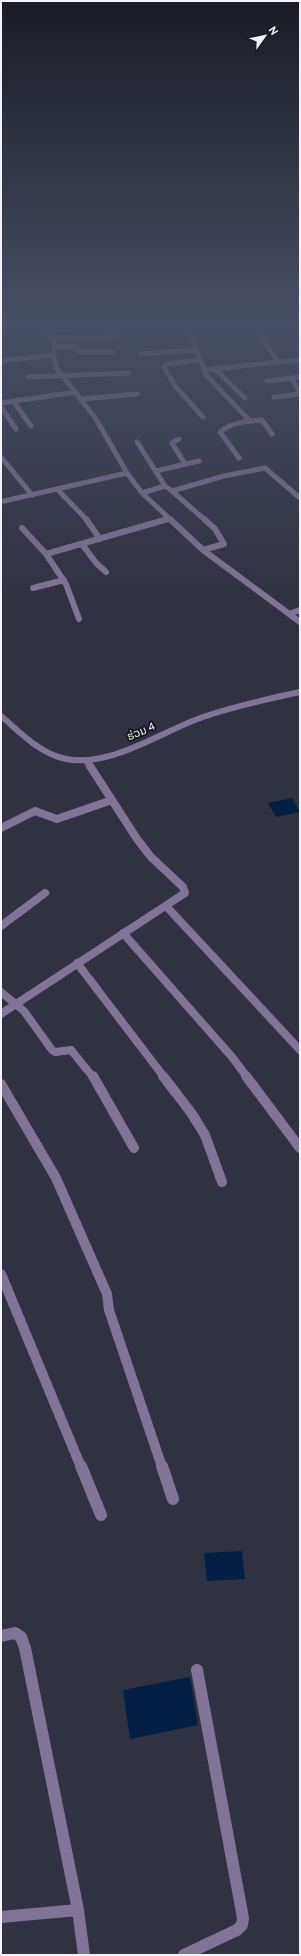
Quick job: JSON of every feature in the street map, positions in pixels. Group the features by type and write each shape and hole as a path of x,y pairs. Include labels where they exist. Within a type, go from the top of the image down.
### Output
{"street":[{"path":"6,414 16,429"},
{"path":"23,414 31,426"},
{"path":"93,414 101,426 127,473 142,493 203,550 300,622"},
{"path":"244,414 250,421"},
{"path":"239,458 220,432 234,425 262,420 272,434"},
{"path":"179,439 172,443 185,464"},
{"path":"137,442 165,486 215,528 224,544 203,550"},
{"path":"1,457 32,495"},
{"path":"156,471 199,461"},
{"path":"172,491 224,476 265,468 300,498"},
{"path":"4,502 127,473"},
{"path":"142,493 165,486"},
{"path":"57,489 86,519 100,539"},
{"path":"46,554 168,518"},
{"path":"22,528 46,554 64,580 79,619"},
{"path":"82,544 96,563 106,572"},
{"path":"33,588 64,580"},
{"path":"289,614 300,610"},
{"name":"ຮ່ວມ 4","path":"1,716 42,750 66,759 88,762 105,758 191,721 227,710 300,692"},
{"path":"1,1014 16,1002 185,893 183,887 151,857 137,839 88,762"},
{"path":"1,828 35,811 40,811 52,818 57,819 112,800"},
{"path":"1,926 45,893"},
{"path":"166,906 300,1050"},
{"path":"123,933 232,1058 300,1148"},
{"path":"76,963 192,1114 205,1135 222,1182"},
{"path":"1,992 16,1002 33,1020 52,1050 55,1052 71,1050 92,1075 134,1148"},
{"path":"1,1084 56,1178 107,1294 109,1310 173,1500"},
{"path":"1,1274 101,1515"},
{"path":"1,1636 15,1633 21,1638 25,1648 78,1910 84,1955"},
{"path":"184,1955 237,1930 242,1925 243,1918 197,1670"},
{"path":"1,1917 78,1910"}],"water":[{"path":"292,798 300,812 276,817 268,803"},
{"path":"242,1551 245,1579 207,1581 204,1553"},
{"path":"190,1677 198,1725 130,1739 123,1690"}]}
